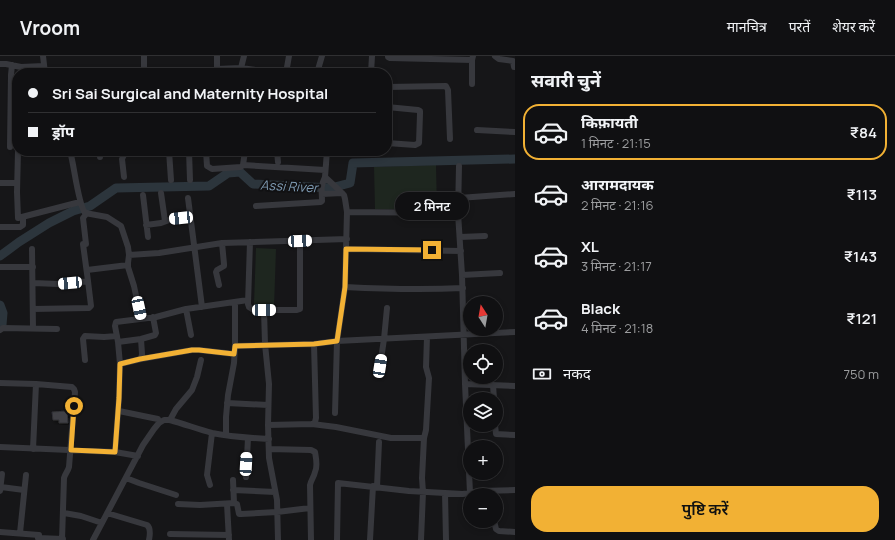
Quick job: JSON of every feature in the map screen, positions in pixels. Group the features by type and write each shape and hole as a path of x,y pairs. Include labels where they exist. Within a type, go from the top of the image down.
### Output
{"street":[{"path":"0,64 21,67 44,66 43,56"},
{"path":"144,56 144,68"},
{"path":"217,56 217,68"},
{"path":"241,68 244,56"},
{"path":"287,68 290,56"},
{"path":"318,68 322,56"},
{"path":"371,68 372,56"},
{"path":"388,56 390,58 473,58 472,84"},
{"path":"495,56 499,59 513,61 515,67"},
{"path":"10,147 12,65"},
{"path":"392,87 446,86 448,90 450,139"},
{"path":"392,107 420,111 419,143 415,145 392,143"},
{"path":"477,130 515,132"},
{"path":"18,156 17,217 19,218 81,203"},
{"path":"33,309 89,308 91,306 83,218 85,212 81,203 71,156"},
{"path":"124,156 122,159 124,177"},
{"path":"169,156 171,180"},
{"path":"189,156 190,180"},
{"path":"206,156 207,166 212,169 243,166 325,170"},
{"path":"243,166 244,156"},
{"path":"277,156 278,162"},
{"path":"326,156 325,170 327,179 340,191 345,199 347,212 345,287 337,341 335,413"},
{"path":"235,346 265,344 314,344 337,341 463,335 462,275 458,213 459,166"},
{"path":"256,206 321,202 322,184 327,179"},
{"path":"0,183 17,183"},
{"path":"321,193 340,191"},
{"path":"160,193 165,221"},
{"path":"459,198 515,194"},
{"path":"144,195 148,237"},
{"path":"188,198 202,307"},
{"path":"85,212 107,217 121,226 128,247 129,272 134,286 141,319"},
{"path":"347,212 458,213"},
{"path":"0,227 20,227 23,225 23,217"},
{"path":"146,224 161,223 172,219 190,217"},
{"path":"460,237 485,236"},
{"path":"129,255 159,253 195,246 222,243 347,239"},
{"path":"250,242 249,307 252,309 264,310 297,310 300,309 300,241"},
{"path":"219,285 216,272 224,266 222,243"},
{"path":"32,249 33,328"},
{"path":"346,249 461,251"},
{"path":"87,270 128,265"},
{"path":"0,267 33,267"},
{"path":"462,275 500,273"},
{"path":"33,283 58,284 88,280"},
{"path":"345,287 397,289 462,288"},
{"path":"115,452 120,364 116,322 153,317 186,309 248,300"},
{"path":"226,435 227,403 232,377 235,346 235,302"},
{"path":"380,366 387,308"},
{"path":"186,309 191,335"},
{"path":"264,310 265,344 269,384 269,458 275,492 278,540"},
{"path":"85,360 83,339 85,336 118,339 141,339 155,335 156,333 153,317"},
{"path":"0,330 3,328 57,329"},
{"path":"503,333 515,332"},
{"path":"421,540 423,492 422,478 428,378 426,367 427,337"},
{"path":"140,359 142,354 141,339"},
{"path":"312,424 315,422 316,418 314,344"},
{"path":"120,364 192,350 234,354"},
{"path":"170,420 176,409 192,390 197,377 200,360"},
{"path":"0,383 36,384 72,387 74,389 69,469 64,478 62,539 20,533 0,532"},
{"path":"33,448 36,384"},
{"path":"470,488 465,384 515,386"},
{"path":"493,385 494,392"},
{"path":"227,403 268,405"},
{"path":"118,411 158,419 159,423"},
{"path":"93,540 138,456 154,429 164,420 170,420 212,433 248,438 269,439"},
{"path":"268,425 312,424 336,427 391,438 424,438"},
{"path":"496,432 496,434 515,435"},
{"path":"210,485 207,475 212,433"},
{"path":"246,477 248,438"},
{"path":"370,540 379,442"},
{"path":"0,447 115,452 138,456"},
{"path":"269,449 311,450 315,452 317,467 310,485 311,540"},
{"path":"2,474 0,489 24,490"},
{"path":"20,533 26,475"},
{"path":"126,478 139,484 176,494"},
{"path":"233,480 234,504"},
{"path":"337,540 338,483 423,492 463,494"},
{"path":"233,490 275,492"},
{"path":"503,492 515,490"},
{"path":"445,493 446,540"},
{"path":"178,504 237,504 239,514 277,512 310,508"},
{"path":"170,534 229,538 227,504"},
{"path":"64,513 75,514 102,523"},
{"path":"107,513 149,526 149,540"},
{"path":"496,528 499,531 515,532"}],"shaded area":[{"path":"436,165 437,210 375,209 374,167"},
{"path":"256,248 276,249 274,308 260,308 254,304"}],"building":[{"path":"67,411 68,423 59,423 59,420 53,420 52,412"}],"waterway":[{"name":"Assi River","path":"0,256 49,223 73,211 90,206 116,188 209,186 228,173 240,172 253,184 331,188 350,183 353,163 515,159"},
{"name":"Assi River","path":"0,305 3,313 2,325 0,325"}],"route":[{"path":"74,406 71,450 115,452 120,364 192,350 234,354 235,346 265,344 314,344 337,341 345,287 346,249 432,250"}]}
